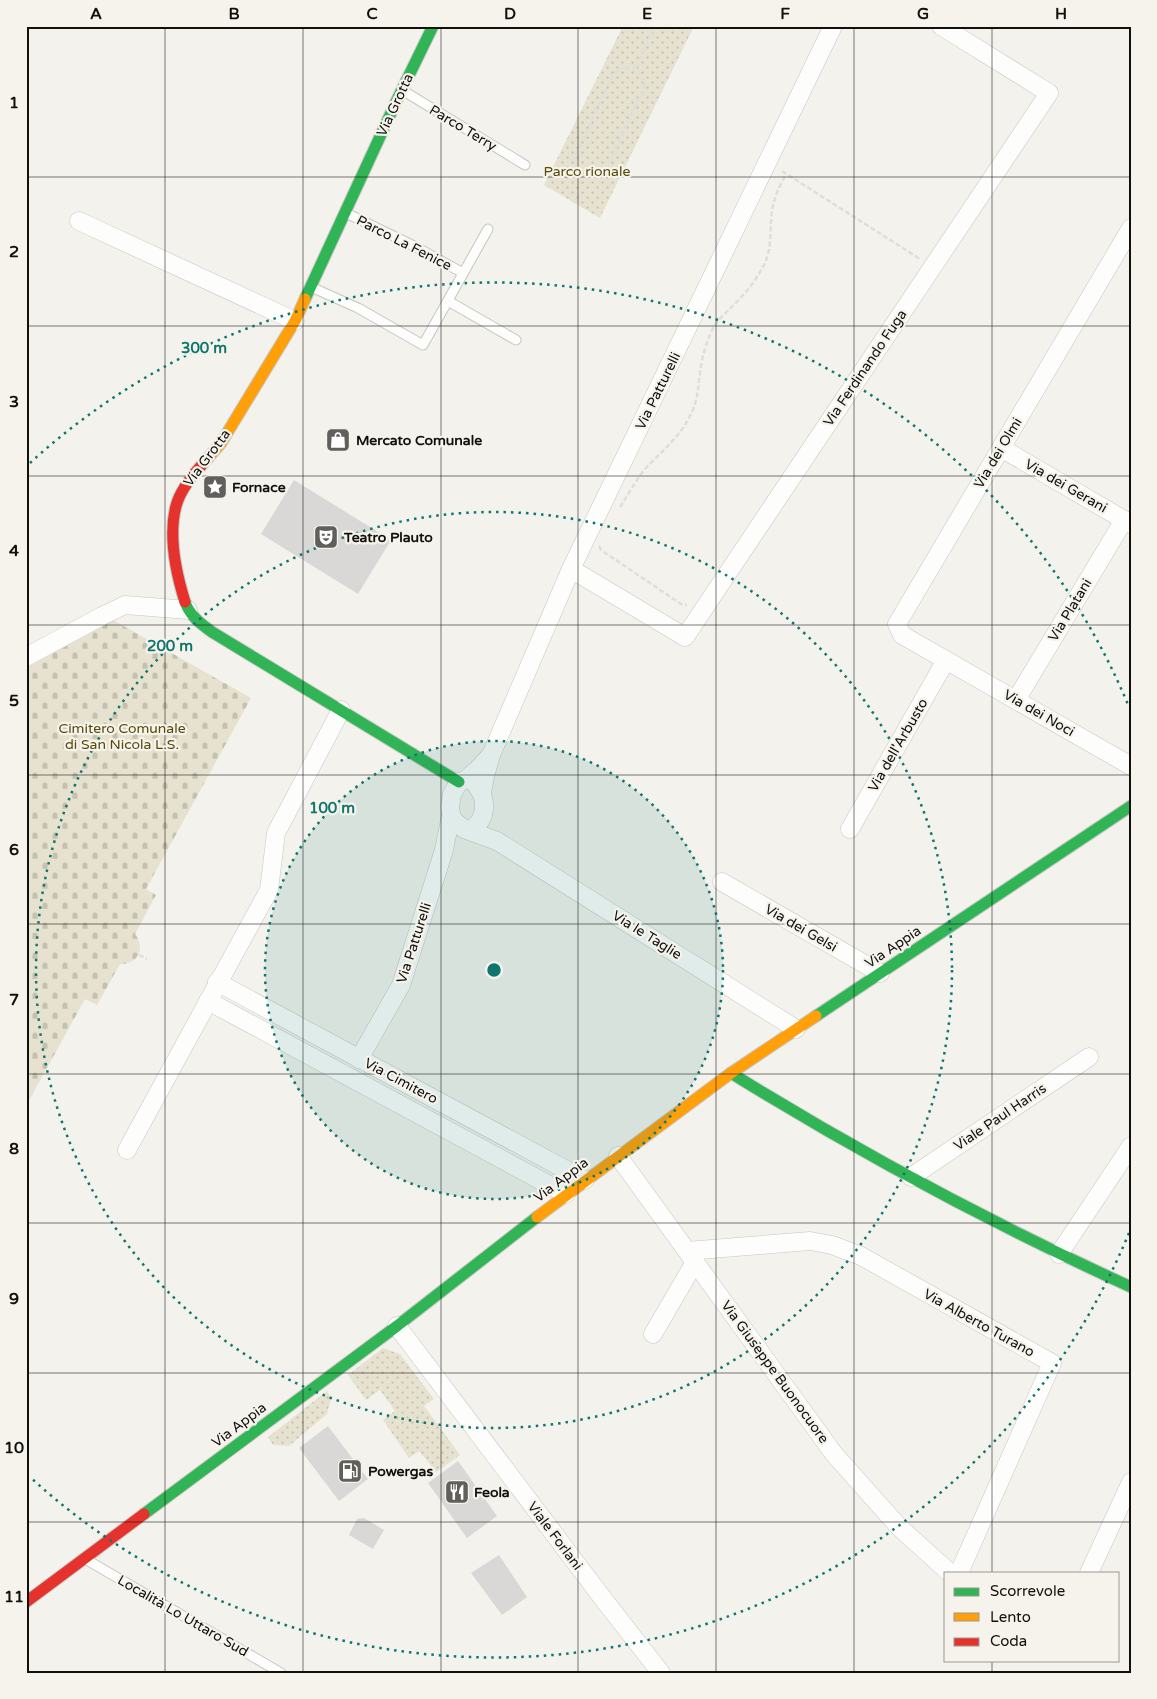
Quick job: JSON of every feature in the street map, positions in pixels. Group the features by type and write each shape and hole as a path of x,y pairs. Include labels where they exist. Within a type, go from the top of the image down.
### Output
{"street":[{"name":"Via Grotta","path":"433,26 295,321 221,442 189,480 176,504 172,532 173,548 184,598 188,610 198,622 424,761 459,785"},
{"name":"Via Ferdinando Fuga","path":"572,569 685,637 1049,93 941,26"},
{"name":"Via Patturelli","path":"444,850 466,830 475,827 481,817 484,803 482,793 491,755 572,569 833,28"},
{"path":"79,221 295,321"},
{"name":"Via dei Olmi","path":"946,660 902,635 897,624 1131,228"},
{"name":"Via dei Gerani","path":"1001,448 1127,522"},
{"name":"Via Platani","path":"1016,700 1127,522"},
{"path":"26,657 125,605 188,610"},
{"name":"Via dei Noci","path":"946,660 1131,766"},
{"name":"Via dell'Arbusto","path":"850,829 946,660"},
{"path":"127,1150 217,982 269,890 276,833 341,710"},
{"name":"Via Patturelli","path":"359,1059 402,985 444,850 451,815 450,807 459,785 491,755"},
{"path":"459,785 475,784 482,793"},
{"name":"Via Appia","path":"26,1602 397,1326 566,1194 731,1073 1131,806"},
{"path":"451,815 459,826 466,830"},
{"name":"Via le Taglie","path":"481,817 498,840"},
{"name":"Via le Taglie","path":"466,830 498,840 796,1029"},
{"name":"Via dei Gelsi","path":"722,882 880,973"},
{"name":"Via Cimitero","path":"217,982 585,1180"},
{"name":"Via Cimitero","path":"208,1001 566,1194"},
{"name":"Viale Paul Harris","path":"911,1177 1089,1057"},
{"path":"731,1073 830,1134 983,1216 1059,1254 1131,1286"},
{"path":"1059,1254 1131,1146"},
{"name":"Via Giuseppe Buonocuore","path":"618,1156 834,1454 899,1527 949,1572"},
{"name":"Via Alberto Turano","path":"691,1256 810,1241 832,1245 861,1256 1052,1363 958,1572"},
{"path":"652,1334 691,1256"},
{"name":"Viale Forlani","path":"397,1326 661,1673"},
{"path":"1089,1572 1131,1482"}],"lane":[{"name":"Parco Terry","path":"402,90 525,165"},
{"name":"Parco La Fenice","path":"345,213 414,246 463,273"},
{"name":"Parco La Fenice","path":"311,287 358,308 423,344 488,229"},
{"path":"448,301 516,340"},
{"name":"Località Lo Uttaro Sud","path":"84,1559 281,1673"}],"path":[{"path":"636,67 655,26"},
{"path":"625,67 636,67 641,74 645,86 608,167 596,176 589,177 582,174 576,168 574,159 612,76 618,70 625,67"},
{"path":"779,169 932,267"},
{"path":"619,510 643,472 670,445 686,424 698,397 700,367 712,330 720,317 747,290 765,264 770,248 770,229 774,201 786,174"},
{"path":"598,544 601,550 681,604 690,605"},
{"path":"139,955 147,959"}],"green space":[{"name":"Parco rionale","path":"623,26 694,26 600,218 544,185"},
{"name":"Cimitero Comunale di San Nicola L.S.","path":"113,620 251,698 146,889 156,895 135,934 140,945 136,959 126,964 120,964 97,1005 85,999 26,1106 26,668"},
{"path":"383,1348 400,1354 434,1399 424,1406 460,1455 436,1472 419,1451 409,1458 383,1420 395,1411 380,1390 366,1400 348,1375"},
{"path":"327,1391 331,1399 327,1414 289,1446 273,1445 268,1437"}],"building":[{"name":"Teatro Plauto","path":"294,480 391,540 358,594 261,534"},
{"path":"328,1426 368,1479 339,1501 299,1448"},
{"name":"Feola","path":"458,1461 497,1516 467,1538 428,1483"},
{"path":"364,1518 384,1530 373,1549 349,1535 357,1519"},
{"path":"499,1555 527,1597 502,1615 471,1573"}],"traffic: fast":[{"path":"305,299 433,26"},
{"path":"185,602 193,616 212,632 459,782"},
{"path":"816,1016 1131,806"},
{"path":"731,1073 878,1159 978,1213 1131,1287"},
{"path":"144,1514 397,1326 537,1217"}],"traffic: slow":[{"path":"201,466 221,443 295,321 305,299"},
{"path":"537,1217 731,1073 816,1016"}],"traffic: jam":[{"path":"185,602 174,554 174,518 180,495 201,466"},
{"path":"26,1602 144,1514"}],"place":[{"name":"Mercato Comunale","path":"338,440"},
{"name":"Fornace","path":"215,487"},
{"name":"Teatro Plauto","path":"326,537"},
{"name":"Powergas","path":"350,1471"},
{"name":"Feola","path":"457,1492"}]}
